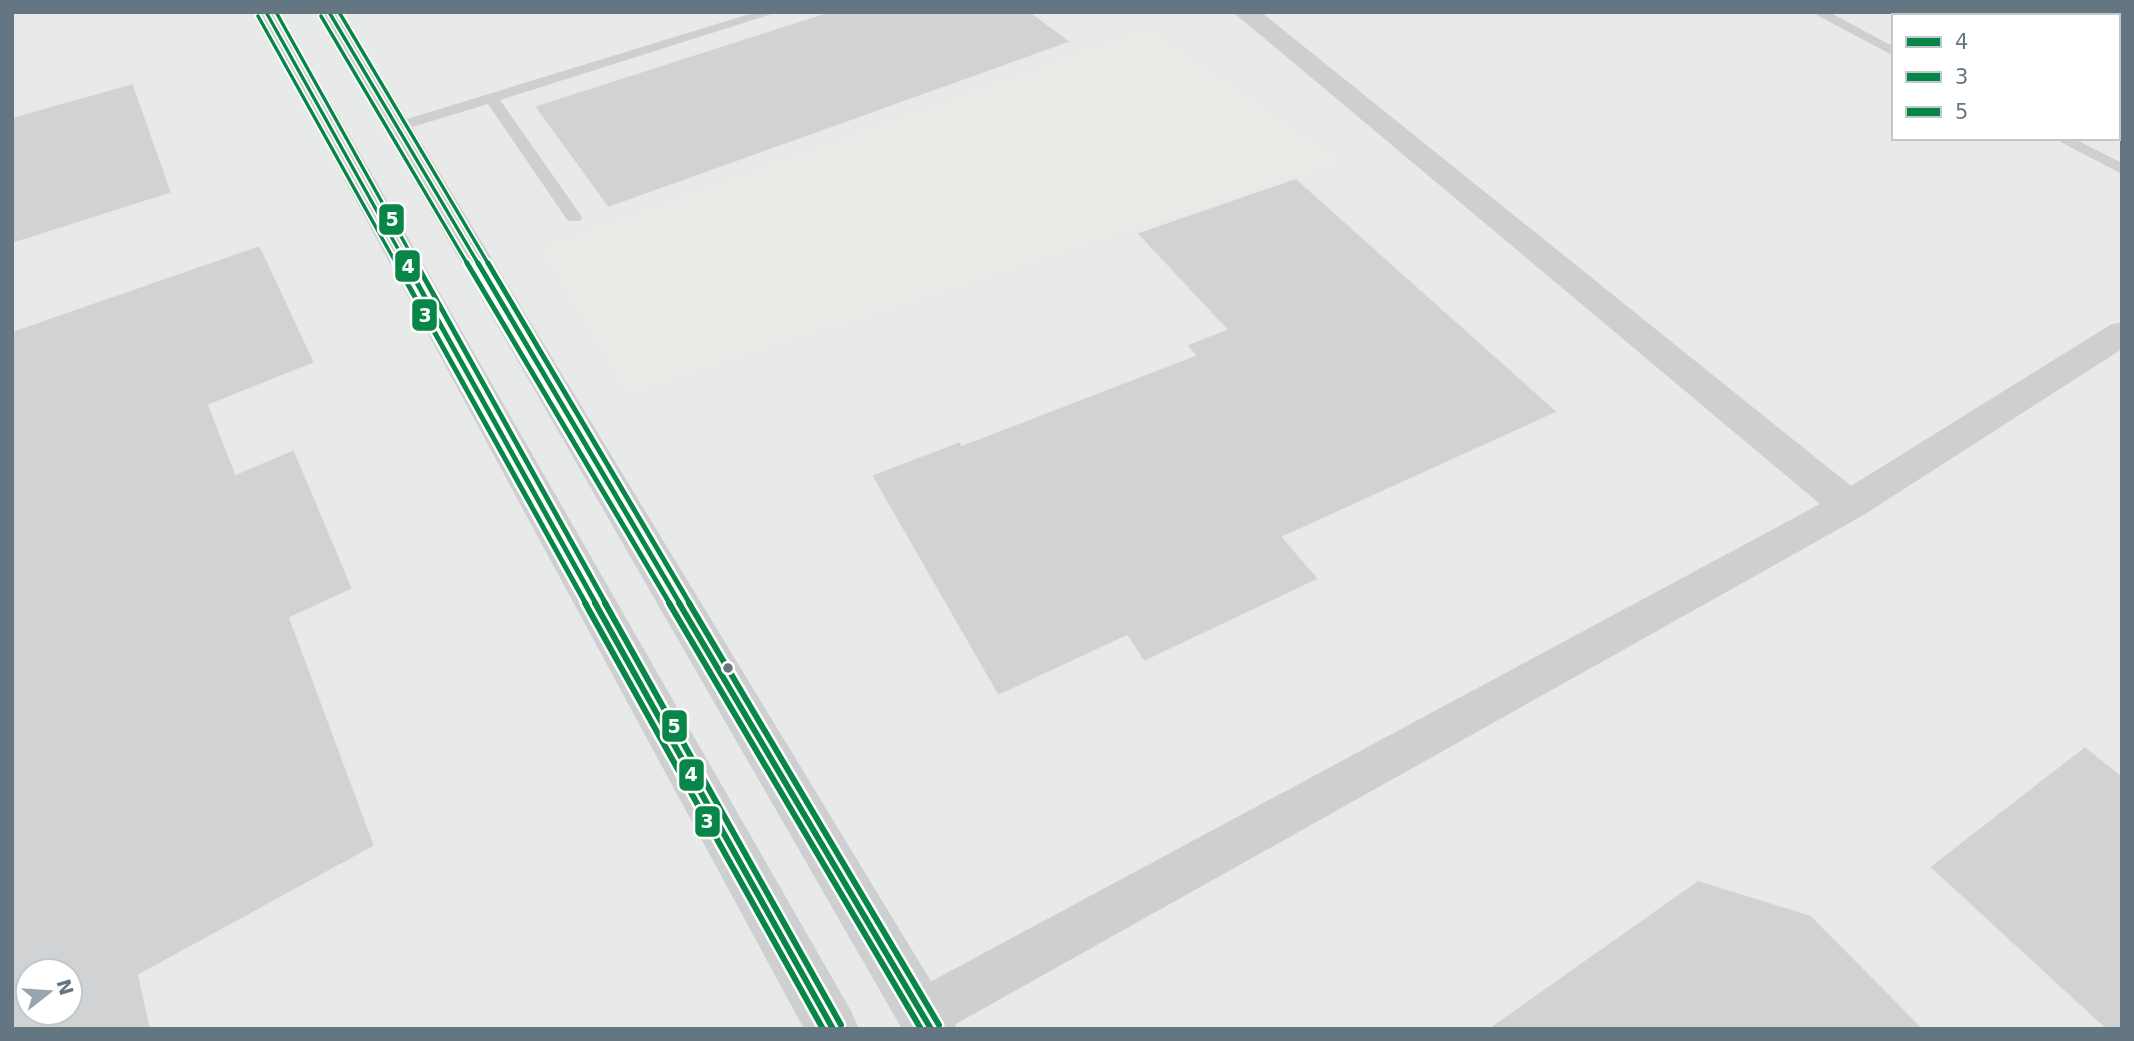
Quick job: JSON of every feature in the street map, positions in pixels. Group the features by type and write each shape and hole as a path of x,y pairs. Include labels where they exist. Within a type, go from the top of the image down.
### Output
{"street":[{"path":"266,12 833,1029"},
{"path":"329,12 927,1021 1849,506 2122,333"},
{"path":"1245,12 1849,506"}],"lane":[{"path":"396,127 771,12"},
{"path":"1818,12 1892,51"},
{"path":"491,98 574,217"},
{"path":"2065,140 2122,169"}],"shaded area":[{"path":"12,12 2122,12 2122,1029 12,1029"},
{"path":"1148,30 1337,161 629,392 543,249"}],"building":[{"path":"827,12 1031,12 1071,42 608,208 534,106"},
{"path":"133,83 172,193 12,244 12,117"},
{"path":"1296,178 1558,412 1283,537 1319,579 1144,662 1127,636 998,696 871,475 960,441 962,445 1195,355 1186,345 1226,329 1136,233"},
{"path":"260,245 315,363 209,405 236,474 294,449 353,589 290,618 375,846 139,975 151,1029 12,1029 12,331"},
{"path":"2085,746 2122,776 2122,1029 2105,1029 1929,867"},
{"path":"1698,880 1811,915 1924,1029 1487,1029"}],"transit line":[{"name":"4","path":"266,12 833,1029"},
{"name":"5","path":"276,12 841,1025"},
{"name":"4","path":"329,12 931,1029"},
{"name":"5","path":"339,12 939,1025"},
{"name":"3","path":"258,16 823,1029"},
{"name":"3","path":"321,16 921,1029"}]}
